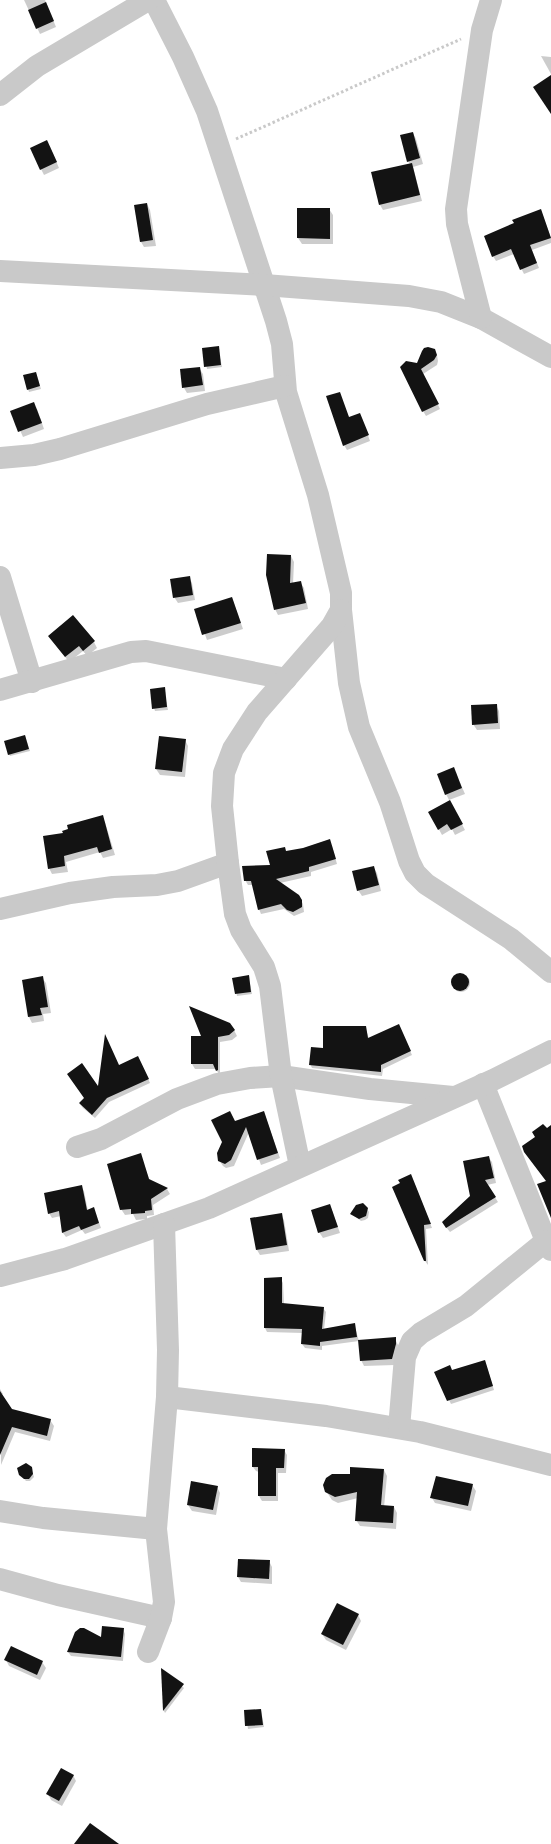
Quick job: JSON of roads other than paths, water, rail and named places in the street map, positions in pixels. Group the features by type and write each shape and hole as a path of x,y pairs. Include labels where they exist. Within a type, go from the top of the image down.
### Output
{"street":[{"path":"0,95 37,66 148,0"},
{"path":"154,0 207,111 282,344 285,386 318,494 341,593 341,610 349,683 359,727 390,802 409,861 415,873 426,884 511,939 551,972"},
{"path":"482,318 457,224 456,209 482,30 491,0"},
{"path":"0,271 264,285 409,296 441,302 482,318 547,349"},
{"path":"0,458 34,455 60,449 207,404 285,386"},
{"path":"0,577 32,682"},
{"path":"300,1166 281,1076 270,986 264,967 241,930 235,914 222,806 224,773 233,749 257,712 332,626 341,610"},
{"path":"0,690 131,652 146,651 286,679"},
{"path":"0,909 79,892 113,887 178,882 228,864"},
{"path":"0,1276 65,1259 209,1208 455,1097 551,1051"},
{"path":"77,1148 101,1139 177,1099 217,1084 250,1078 281,1076 370,1089 455,1097"},
{"path":"399,1428 405,1357 412,1341 466,1306 548,1246 483,1084"},
{"path":"148,1652 161,1618 164,1602 156,1529 167,1398 168,1350 164,1224"},
{"path":"167,1398 326,1416 399,1428 551,1465"},
{"path":"0,1511 43,1518 156,1529"},
{"path":"0,1580 161,1618"}]}
